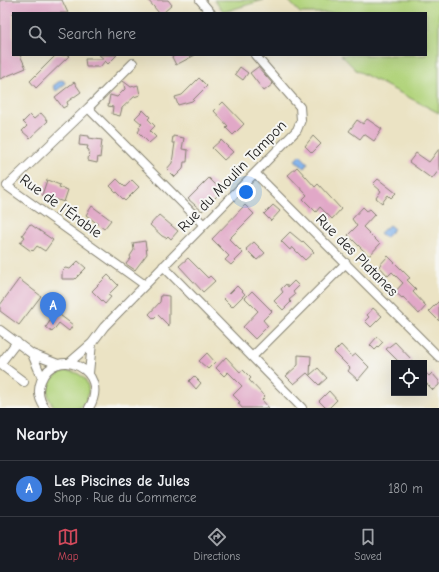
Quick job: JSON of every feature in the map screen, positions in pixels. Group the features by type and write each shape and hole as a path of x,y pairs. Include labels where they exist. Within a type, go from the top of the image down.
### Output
{"street":[{"path":"200,0 210,12"},
{"name":"Rue du Moulin Tampon","path":"69,363 92,343 104,327 145,284 297,130 301,120 300,107 257,56"},
{"path":"133,63 88,108 204,225"},
{"name":"Rue de l’Érable","path":"88,108 7,186 145,284"},
{"name":"Rue des Platanes","path":"256,173 439,357"},
{"path":"252,357 346,263"},
{"path":"163,266 302,408"},
{"path":"0,330 32,354 58,364 69,363 83,368 88,373 94,387 92,406"},
{"path":"16,342 0,364 24,382"},
{"name":"Rue du Moulin Tampon","path":"88,373 92,343"},
{"path":"32,354 42,378"},
{"path":"44,408 39,396 40,384 42,378 49,370 58,364"}],"green space":[{"path":"214,0 263,0 224,12"},
{"path":"288,0 439,0 439,113 356,70 342,56 427,56 427,12 299,12"},
{"path":"66,371 74,372 80,375 87,384 88,396 80,408 56,408 51,403 48,392 51,381 60,373"}],"water":[{"path":"61,80 64,81 65,84 56,91 53,86"},
{"path":"300,155 308,163 304,168 295,160"},
{"path":"389,225 394,229 385,238 380,233"}],"building":[{"path":"0,0 62,0 68,12 12,12 12,56 20,56 26,68 0,79"},
{"path":"148,0 168,0 172,5 164,12 158,12"},
{"path":"55,56 69,56 36,88 30,81"},
{"path":"100,56 116,56 108,64 105,61 100,67 86,67 85,59 104,59"},
{"path":"174,56 193,56 176,65 172,57"},
{"path":"240,67 248,73 243,80 235,74"},
{"path":"258,67 273,84 264,91 250,73"},
{"path":"199,78 207,86 192,101 178,105 175,97 182,95"},
{"path":"123,81 131,87 138,85 140,95 134,97 122,108 120,116 112,114 113,107 108,106 110,95 117,97 125,89"},
{"path":"74,82 81,92 67,102 68,105 63,108 55,97"},
{"path":"223,102 244,124 233,135 226,128 228,126 214,111"},
{"path":"143,110 150,117 148,119 155,126 150,131 156,137 149,143 138,132 140,129 139,127 142,124 135,118"},
{"path":"41,113 48,121 30,138 22,131 27,126 23,122 30,115 34,119"},
{"path":"367,119 382,129 374,141 364,134 360,139 349,131 357,120 363,124"},
{"path":"80,135 102,140 100,158 98,157 97,163 88,161 88,146 79,145"},
{"path":"173,136 184,138 182,149 188,150 187,162 184,162 183,169 175,177 167,169 172,163 175,143 172,143"},
{"path":"313,136 321,144 312,153 305,146"},
{"path":"221,140 233,152 224,160 212,148"},
{"path":"439,149 439,170 432,179 409,162 416,153 429,162"},
{"path":"297,167 315,187 318,184 341,209 332,219 320,207 316,212 303,199 307,195 288,175"},
{"path":"209,178 222,191 202,211 188,199"},
{"path":"117,179 125,187 132,180 139,187 125,201 110,186"},
{"path":"378,179 396,193 391,198 388,195 382,203 376,198 381,191 373,184"},
{"path":"47,180 68,190 64,202 42,195"},
{"path":"245,205 254,214 229,239 243,253 231,265 225,260 229,256 212,239"},
{"path":"273,205 280,211 271,221 264,214"},
{"path":"92,206 111,220 104,229 86,215"},
{"path":"363,207 367,211 370,209 375,214 363,227 380,244 369,256 348,235 357,226 352,219"},
{"path":"159,215 178,231 171,239 168,236 166,238 162,236 150,225"},
{"path":"30,224 53,240 45,251 37,246 33,251 31,251 20,243 25,237 22,235"},
{"path":"290,232 302,242 303,241 314,252 305,260 292,247 290,250 281,241"},
{"path":"145,241 147,254 135,270 126,264 131,258 130,256 134,250 133,243"},
{"path":"254,242 265,253 257,260 246,249"},
{"path":"388,256 410,278 407,280 416,289 413,292 426,306 419,314 403,297 402,298 395,292 403,283 392,272 388,276 379,266"},
{"path":"188,258 208,278 210,276 215,281 203,292 179,266"},
{"path":"78,261 86,268 75,279 62,279 62,271 65,268 70,269"},
{"path":"108,275 118,285 108,295 111,297 105,304 92,291"},
{"path":"19,279 41,296 19,325 0,311 0,305"},
{"path":"294,281 299,286 293,292 295,295 289,300 291,302 283,310 274,301 283,292 281,289 286,284 288,287"},
{"path":"237,286 245,294 232,307 224,299"},
{"path":"252,291 272,311 263,320 268,326 255,339 243,327 258,311 245,298"},
{"path":"161,295 169,296 169,326 158,315 154,319 149,314 160,302"},
{"path":"439,301 439,321 429,311"},
{"path":"373,308 382,316 371,327 365,321 369,317 367,315"},
{"path":"56,312 73,325 69,331 59,323 52,332 46,327"},
{"path":"377,337 383,342 375,350 370,345"},
{"path":"395,342 412,360 397,360 386,349"},
{"path":"341,345 352,357 356,354 369,367 358,380 348,371 350,368 334,352"},
{"path":"207,353 215,362 208,369 199,361"},
{"path":"298,355 311,356 310,375 318,368 327,378 319,385 307,373 294,384 286,376 298,365"},
{"path":"226,357 240,372 243,370 251,378 249,380 265,397 262,400 269,408 242,408 238,403 240,402 233,395 242,386 228,372 224,376 216,368"},
{"path":"432,373 439,381 439,385 433,390 427,384 427,374 429,376"},
{"path":"194,376 201,383 196,389 189,381"},
{"path":"329,391 337,400 329,408 326,408 319,401"}],"place":[{"name":"Les Piscines de Jules","path":"53,325"}]}
